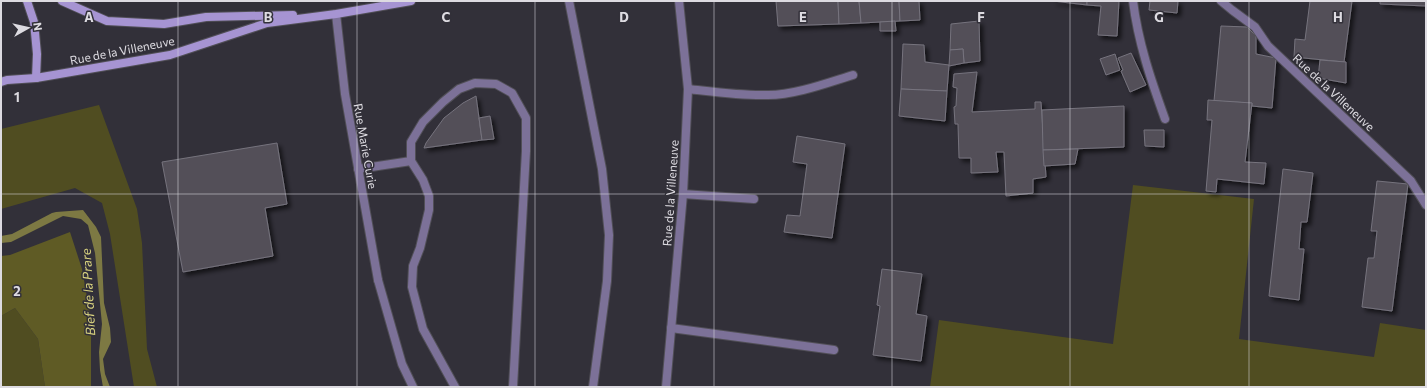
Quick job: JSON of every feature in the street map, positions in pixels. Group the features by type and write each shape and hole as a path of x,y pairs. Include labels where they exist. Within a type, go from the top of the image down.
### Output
{"main road":[{"path":"27,1 34,22 36,78"},
{"path":"62,1 107,21 156,24 206,17 336,14"},
{"name":"Rue de la Villeneuve","path":"4,81 36,78 170,55 267,23 336,14 411,1"},
{"path":"1,73 4,81"}],"street":[{"path":"569,1 602,169 609,235 608,281 593,387"},
{"name":"Rue de la Villeneuve","path":"666,387 683,194 688,89 679,1"},
{"path":"1133,1 1136,26 1144,56 1165,119"},
{"name":"Rue de la Villeneuve","path":"1221,1 1255,27 1268,46 1411,181 1426,205"},
{"name":"Rue Marie Curie","path":"336,14 345,94 378,280 402,364 413,387"},
{"path":"688,89 732,94 770,96 801,90 853,75"},
{"path":"455,387 423,329 412,287 413,266 420,248 429,210 429,196 425,185 411,161 411,142 423,122 443,102 460,90 475,83 496,84 512,93 526,118 526,151 513,387"},
{"path":"358,169 411,161"},
{"path":"683,194 754,199"},
{"path":"671,328 834,350"}],"shaded area":[{"path":"99,105 137,209 142,243 147,349 157,387 134,387 110,234 102,203 75,188 1,209 1,129"},
{"path":"1133,185 1254,199 1239,339 1374,357 1380,323 1426,330 1426,387 930,387 939,320 1113,344"},
{"path":"83,210 96,227 101,237 104,303 110,328 111,342 103,359 105,374 110,387 103,387 100,370 99,352 102,324 95,253 88,225 81,219 63,216 11,242 1,243 1,236 12,234 52,213"},
{"path":"70,232 82,269 91,320 91,387 45,387 38,339 15,308 1,316 1,256 10,255"},
{"path":"15,308 38,339 45,387 1,387 1,316"}],"building":[{"path":"776,1 838,1 839,24 778,26"},
{"path":"838,1 859,1 861,23 839,24"},
{"path":"859,1 899,1 900,21 861,23"},
{"path":"899,1 919,1 920,20 900,21"},
{"path":"1053,1 1087,1 1087,5"},
{"path":"1087,1 1119,1 1117,36 1098,35 1101,6 1087,5"},
{"path":"1150,1 1178,1 1177,13 1149,10"},
{"path":"1310,1 1352,1 1344,62 1294,57 1295,39 1305,40"},
{"path":"1380,1 1426,1 1426,6 1380,4"},
{"path":"895,21 896,31 880,31 880,22"},
{"path":"979,21 980,61 964,63 963,49 950,50 951,24"},
{"path":"1221,26 1247,27 1256,36 1256,54 1276,58 1272,108 1252,106 1252,103 1214,101"},
{"path":"903,44 924,45 925,62 949,65 947,91 901,89"},
{"path":"963,49 964,63 949,66 950,50"},
{"path":"1131,53 1146,85 1130,92 1121,71 1123,70 1118,58"},
{"path":"1115,54 1120,70 1106,75 1100,59"},
{"path":"1320,60 1346,62 1346,83 1318,78"},
{"path":"977,72 972,112 1035,109 1035,102 1041,102 1046,177 1033,179 1033,193 1006,196 1004,152 996,152 998,172 971,173 971,158 959,158 958,124 955,124 954,107 956,106 957,88 953,87 954,74"},
{"path":"901,89 947,91 945,121 899,116"},
{"path":"476,96 482,140 424,148 444,118 463,103"},
{"path":"1208,100 1252,103 1245,162 1266,163 1264,184 1217,179 1216,192 1206,191 1212,120 1207,120"},
{"path":"1124,106 1124,147 1043,150 1042,110"},
{"path":"490,116 494,139 482,140 479,118"},
{"path":"1144,130 1164,130 1164,147 1145,146"},
{"path":"797,136 845,144 832,238 784,232 787,215 800,216 807,164 793,162"},
{"path":"277,143 287,204 265,208 273,256 183,272 162,162"},
{"path":"1078,149 1075,164 1044,166 1043,150"},
{"path":"1283,169 1313,173 1307,222 1301,222 1299,249 1304,249 1299,300 1269,296"},
{"path":"1377,181 1408,184 1392,311 1362,307 1368,258 1374,258 1377,231 1371,231"},
{"path":"882,269 922,274 916,314 927,316 921,361 873,355 880,306 877,305"}],"water label":[{"name":"Bief de la Prare","path":"88,292"}]}
